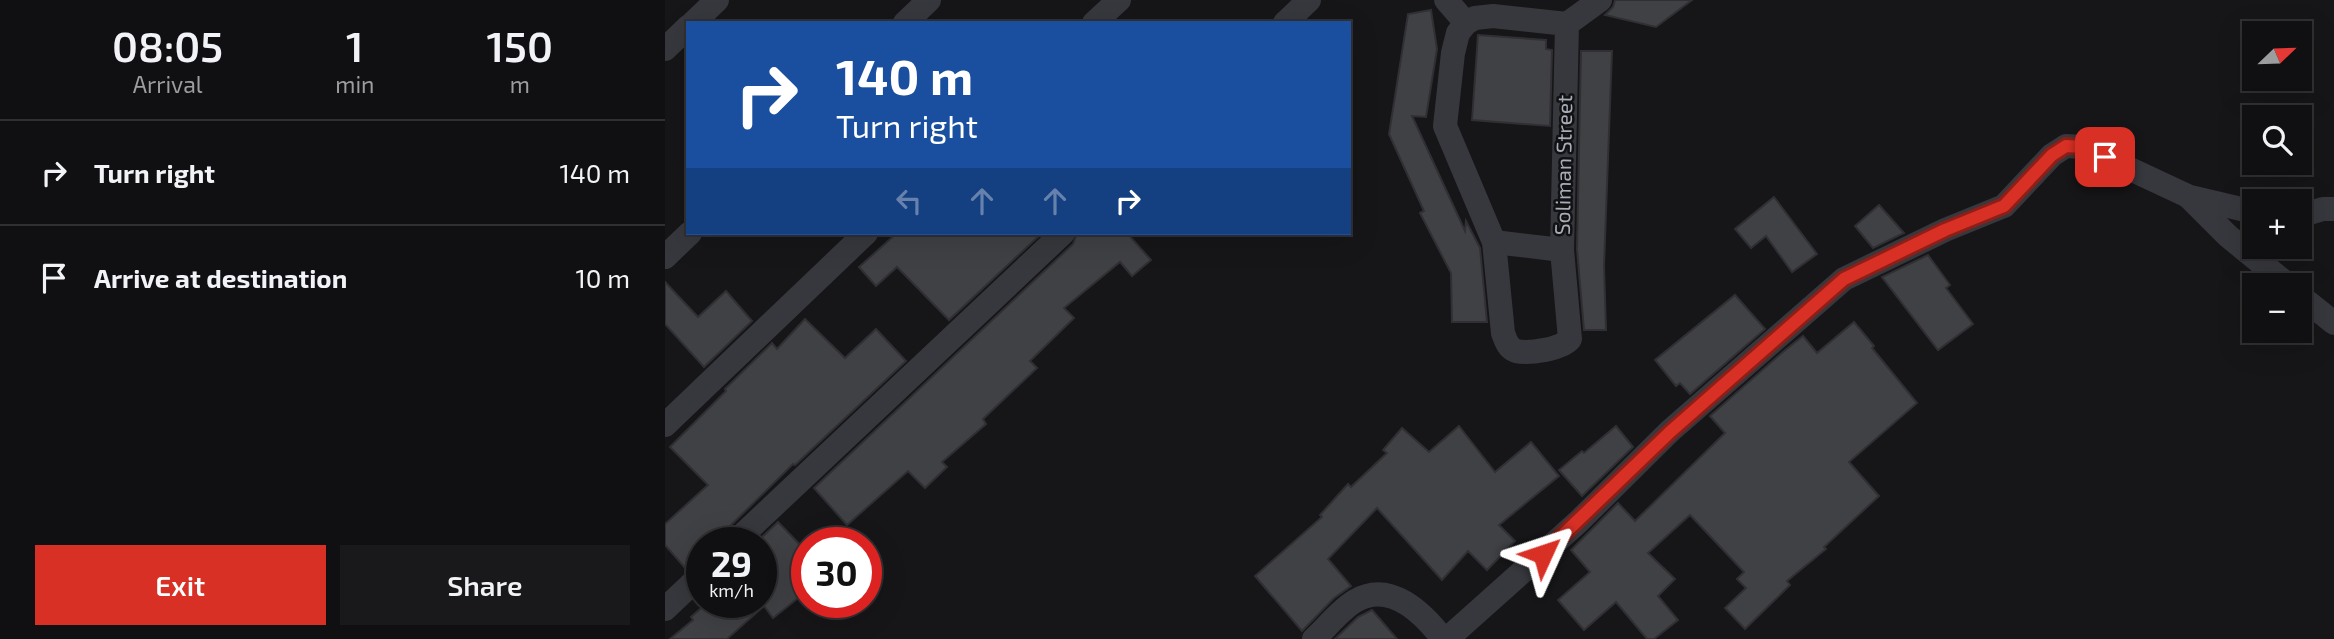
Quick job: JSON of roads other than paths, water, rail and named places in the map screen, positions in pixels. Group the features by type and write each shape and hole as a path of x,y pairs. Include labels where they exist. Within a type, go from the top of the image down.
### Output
{"street":[{"path":"695,21 717,0"},
{"path":"907,21 929,0"},
{"path":"1096,21 1119,0"},
{"path":"1287,21 1309,0"},
{"path":"1446,0 1466,23"},
{"path":"1562,250 1494,242 1445,126 1453,54 1458,33 1466,23 1475,18 1493,16 1567,24 1601,0"},
{"name":"Soliman Street","path":"1494,242 1503,334 1507,345 1517,351 1565,345 1570,339 1562,250 1567,24"},
{"path":"665,49 686,29"},
{"path":"1314,639 1355,601 1375,594 1392,596 1424,615 1445,639 1578,522 1670,432 1844,279 1945,230 2004,206 2052,155 2066,146 2083,147 2190,197 2242,209"},
{"path":"2190,197 2228,236 2273,273"},
{"path":"2312,212 2334,209"},
{"path":"665,257 688,235"},
{"path":"665,425 864,235"},
{"path":"751,527 1061,235"},
{"path":"2312,305 2334,323"},
{"path":"665,609 686,589"}]}
